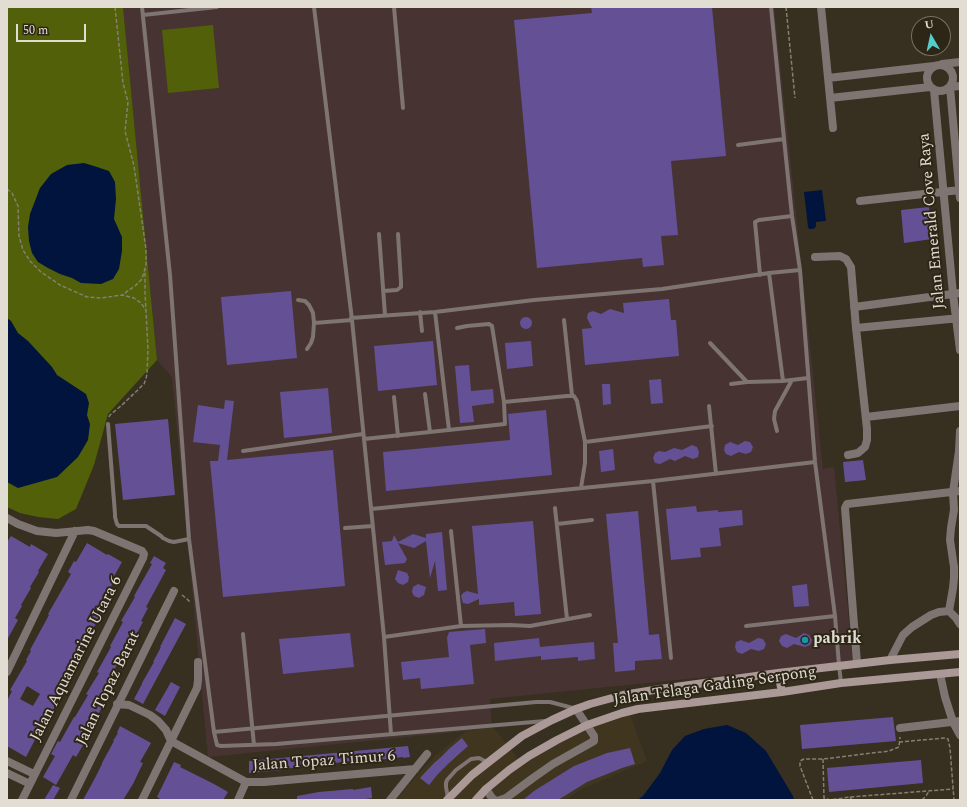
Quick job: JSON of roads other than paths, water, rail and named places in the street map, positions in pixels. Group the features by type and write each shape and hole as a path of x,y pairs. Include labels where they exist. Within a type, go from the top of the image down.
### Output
{"main road":[{"name":"Jalan Telaga Gading Serpong","path":"448,799 472,775 522,736 552,720 590,704 660,689 778,672 960,654"},
{"path":"778,672 782,692"},
{"name":"Jalan Telaga Gading Serpong","path":"476,800 486,789 510,770 529,756 556,740 587,725 638,709 782,692 841,683 960,672"}],"street":[{"path":"821,7 833,128"},
{"path":"828,78 960,62"},
{"path":"932,88 928,83 927,75 928,72 938,65 948,67 953,73 953,81 950,87"},
{"path":"830,98 932,88 940,91 950,87 960,86"},
{"name":"Jalan Emerald Cove Raya","path":"950,87 960,193"},
{"name":"Jalan Emerald Cove Raya","path":"932,88 957,293 960,350"},
{"path":"860,201 944,192 960,193"},
{"path":"815,257 840,256 849,262 851,267 867,440 865,447 858,453 848,455"},
{"path":"854,307 957,293"},
{"path":"856,328 958,318"},
{"path":"866,417 960,406"},
{"path":"948,611 954,578 950,528 957,491 960,431"},
{"path":"857,663 845,508 847,504 957,491"},
{"path":"954,510 960,501"},
{"path":"7,518 37,531 56,533 75,531"},
{"path":"7,672 75,531"},
{"name":"Jalan Aquamarine Utara 6","path":"22,800 144,556 142,551 94,531 75,531"},
{"name":"Jalan Topaz Barat","path":"71,800 174,591"},
{"path":"948,611 960,624"},
{"path":"890,660 903,635 912,627 931,615 948,611"},
{"path":"142,800 197,688 198,662"},
{"path":"940,674 945,697 960,735"},
{"path":"117,704 129,705 150,715 166,730 171,741"},
{"path":"500,800 506,798 553,764 594,741 594,736 576,709"},
{"path":"900,728 956,722"},
{"name":"Jalan Topaz Timur 6","path":"171,741 246,782 264,782 415,770"},
{"path":"390,800 427,754"},
{"path":"7,761 34,774"},
{"path":"7,773 30,784"},
{"path":"238,800 246,782"},
{"path":"486,789 494,800"}],"lane":[{"path":"142,7 170,275 189,539 216,744 218,746 254,745 552,720"},
{"path":"143,15 217,7"},
{"path":"314,7 352,319 384,638 391,734"},
{"path":"394,7 403,108"},
{"path":"771,7 792,216 800,270 815,462 835,616 841,683"},
{"path":"738,145 784,139"},
{"path":"760,274 755,222 759,220 792,216"},
{"path":"379,234 385,315"},
{"path":"383,291 397,290 401,287 398,234"},
{"path":"314,323 385,315 435,312 534,300 662,289 760,274 800,270"},
{"path":"769,273 784,381"},
{"path":"298,300 305,301 313,313 313,336 307,349"},
{"path":"420,312 422,331"},
{"path":"435,312 449,430"},
{"path":"564,320 572,396"},
{"path":"364,439 505,424 504,402 492,325 489,324 457,328"},
{"path":"710,343 747,382"},
{"path":"731,384 808,378"},
{"path":"777,431 774,419 775,410 792,380"},
{"path":"425,394 430,432"},
{"path":"504,402 572,396 576,397 584,442 585,463 581,488"},
{"path":"394,397 398,436"},
{"path":"709,406 716,474"},
{"path":"108,424 115,517 117,524 119,526 146,526 169,541 174,542 189,539"},
{"path":"584,442 712,426"},
{"path":"243,451 363,434"},
{"path":"371,509 653,481 815,462"},
{"path":"653,481 671,658"},
{"path":"555,508 567,619"},
{"path":"557,524 592,520"},
{"path":"345,528 373,526"},
{"path":"451,531 461,626"},
{"path":"384,638 461,626 530,626 590,615"},
{"path":"746,626 835,616"},
{"path":"243,634 254,745"},
{"path":"214,732 536,702 550,702 576,709"},
{"path":"448,799 446,783 456,770 471,759 479,758 488,762"}],"water":[{"path":"84,163 109,171 115,182 116,199 114,219 122,237 122,251 119,269 113,279 101,284 81,283 48,268 38,262 32,253 29,241 28,227 30,214 40,188 51,174 67,165"},
{"path":"822,190 826,221 816,222 815,228 809,229 804,192"},
{"path":"7,318 11,321 18,333 28,341 52,367 57,375 86,394 89,403 87,415 90,424 88,440 78,457 57,477 18,488 7,482"},
{"path":"727,725 746,733 766,751 794,800 637,800 643,796 660,773 672,750 685,736 704,729"}],"place":[{"name":"pabrik","path":"805,640"}]}
